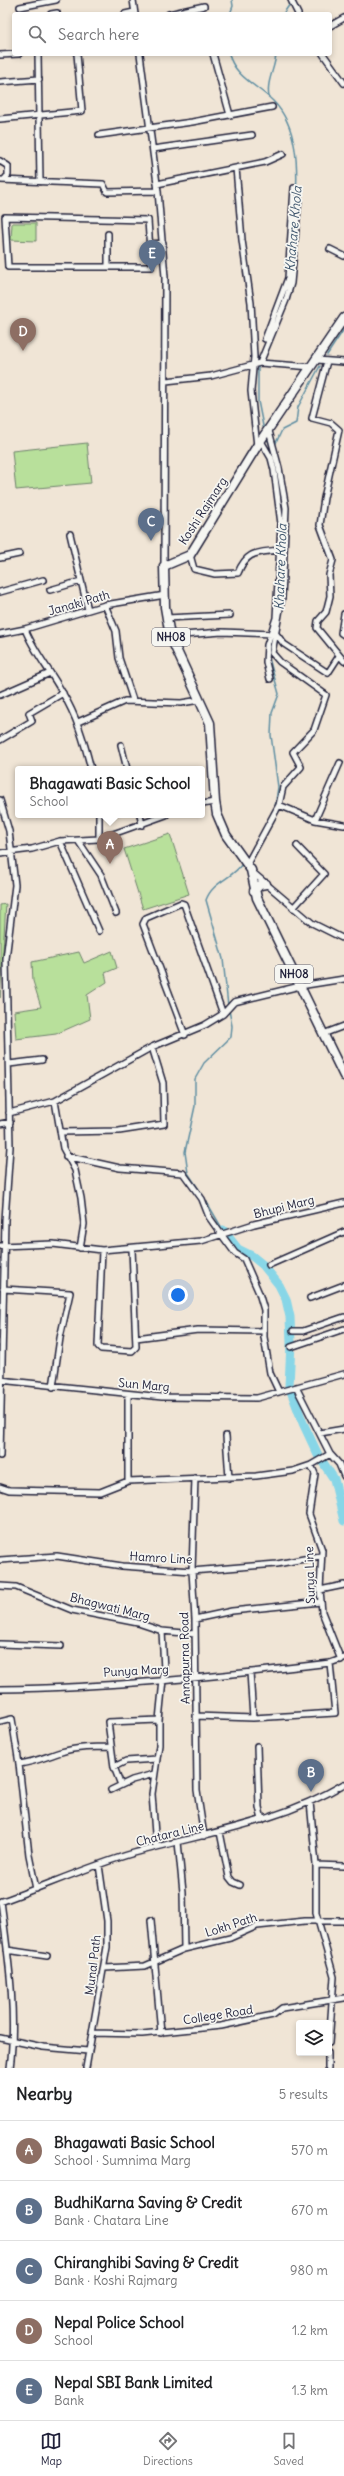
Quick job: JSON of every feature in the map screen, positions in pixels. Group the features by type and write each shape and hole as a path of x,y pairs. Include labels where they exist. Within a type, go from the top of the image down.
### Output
{"main road":[{"name":"Koshi Rajmarg","path":"164,566 190,555 264,438 344,318"},
{"name":"NH08","path":"164,566 166,618 170,636 210,722 214,802 221,825 246,864 254,891 344,1076"},
{"path":"254,891 260,885 266,884"}],"street":[{"path":"20,7 56,0"},
{"path":"133,0 134,12"},
{"path":"291,0 297,12"},
{"path":"178,12 204,6"},
{"path":"332,25 344,18"},
{"path":"0,55 12,54"},
{"path":"38,56 40,182"},
{"path":"0,119 23,118 39,114 82,111 77,56"},
{"path":"140,56 153,149 163,243 166,381 164,566"},
{"path":"215,56 230,114"},
{"path":"324,56 344,83"},
{"path":"0,82 39,79"},
{"path":"99,135 150,128 272,107"},
{"path":"153,149 252,135"},
{"path":"157,184 265,162 283,154"},
{"path":"0,161 8,166 8,175 2,180"},
{"path":"236,168 242,240 251,303 256,364"},
{"path":"2,180 103,184 107,192 158,191"},
{"path":"265,339 287,290 294,188"},
{"path":"299,197 294,260 287,290 256,364 250,391 271,458 278,488 281,524 277,612 273,634 272,654 280,662 326,695 314,730 292,752 301,766 283,787 279,805 246,864 266,884 312,923 344,939"},
{"path":"5,217 148,220 151,244 151,267 8,267 5,217"},
{"path":"108,234 108,267"},
{"path":"151,244 163,243"},
{"path":"330,249 344,256"},
{"path":"317,360 344,362"},
{"path":"327,361 312,418 331,423 339,430 324,498 320,525 333,560 328,575 330,596 326,612 318,621 317,628 344,661"},
{"path":"166,381 211,376 256,364 312,367"},
{"path":"264,438 279,468 286,508 282,598 266,662 270,679"},
{"path":"70,534 88,610"},
{"path":"190,555 194,569 214,574 238,573 243,560 250,554 279,550"},
{"path":"0,558 19,554"},
{"path":"0,592 43,580"},
{"path":"50,590 82,581"},
{"name":"Janaki Path","path":"0,634 25,629 105,605 165,595"},
{"path":"105,605 116,630 119,658 133,700"},
{"path":"166,618 230,615"},
{"path":"344,615 341,633 344,635"},
{"path":"25,629 32,648 63,693 78,722 90,766"},
{"path":"170,636 222,632 273,634 284,644 328,673 339,656"},
{"path":"0,696 50,673"},
{"path":"0,740 32,721 29,713 63,693"},
{"path":"78,722 112,706 133,700 181,703 200,700"},
{"path":"120,745 126,766"},
{"path":"315,820 340,763"},
{"path":"0,800 4,810 15,885 6,976 10,1122 3,1220 6,1245 3,1289 0,1456"},
{"path":"205,804 214,802"},
{"path":"279,805 315,820 344,824"},
{"path":"99,818 99,839"},
{"path":"141,818 142,825"},
{"path":"0,853 60,841 79,842 99,839 159,818"},
{"path":"60,841 99,931"},
{"path":"79,842 102,875 116,913"},
{"path":"293,908 324,874 297,846"},
{"path":"185,1035 143,924 146,918 181,903 184,904 224,1013"},
{"path":"9,1113 55,1101 152,1047 185,1035 224,1013 230,1006 240,1000 300,986 344,979"},
{"path":"323,1034 344,1026"},
{"path":"61,1132 119,1131 164,1124 163,1083 152,1047"},
{"path":"9,1064 42,1060"},
{"path":"55,1101 63,1148 75,1170 82,1198 84,1224 80,1248"},
{"path":"0,1124 10,1122"},
{"path":"66,1156 120,1168 183,1173 202,1199 209,1217 235,1253 244,1260 260,1293 264,1310 264,1331 270,1373 282,1391"},
{"name":"Bhupi Marg","path":"0,1246 53,1244 102,1250 132,1249 201,1241 228,1232 344,1203"},
{"path":"269,1265 344,1232"},
{"path":"102,1250 98,1346 101,1349 132,1351 136,1347 136,1338 132,1249"},
{"path":"310,1298 344,1285"},
{"path":"3,1289 70,1293 60,1338 53,1387"},
{"path":"293,1331 303,1331 344,1317"},
{"path":"136,1338 198,1330 264,1331"},
{"path":"291,1346 344,1330"},
{"path":"344,1374 295,1387 320,1433 328,1456 339,1464 344,1476"},
{"name":"Sun Marg","path":"1,1380 53,1387 168,1398 257,1398 295,1387"},
{"path":"128,1394 128,1481"},
{"path":"320,1433 344,1429"},
{"path":"226,1436 229,1478"},
{"path":"0,1487 9,1490 100,1492 128,1481 229,1478 293,1471 318,1462 328,1456"},
{"name":"Surya Line","path":"311,1465 315,1474 309,1514 320,1543 321,1602 326,1626 342,1659"},
{"name":"Annapurna Road","path":"195,1478 192,1571 195,1619 197,1790 204,1836"},
{"name":"Hamro Line","path":"0,1560 57,1556 122,1566 192,1571 277,1564 320,1556"},
{"path":"320,1590 344,1584"},
{"name":"Bhagwati Marg","path":"0,1586 16,1587 72,1610 138,1623 162,1631 195,1634"},
{"path":"195,1619 232,1611 263,1610 321,1602"},
{"path":"156,1847 152,1794 159,1745 162,1680 162,1631"},
{"path":"0,1644 61,1646"},
{"name":"Punya Marg","path":"0,1689 57,1688 196,1678 330,1663 342,1659"},
{"path":"196,1716 253,1718 335,1712 330,1663"},
{"path":"250,1672 253,1718"},
{"path":"0,1722 12,1719 19,1764 29,1854 36,1889"},
{"path":"121,1785 114,1767 108,1722 159,1720"},
{"path":"257,1746 259,1807 262,1820"},
{"path":"19,1764 39,1761 60,1752 77,1748 111,1748"},
{"path":"114,1767 126,1761 157,1759"},
{"path":"111,1790 154,1774"},
{"name":"Chatara Line","path":"1,1902 99,1865 156,1847 220,1832 262,1820 310,1802 344,1784"},
{"path":"310,1802 316,1865 315,1899 318,1921 334,1977 334,1999 332,2020"},
{"path":"220,1832 227,1872 233,1882 240,1885"},
{"path":"178,1842 183,1892 184,1949"},
{"name":"Munal Path","path":"86,2068 88,2051 105,1968 107,1921 99,1865"},
{"path":"316,1865 344,1866"},
{"path":"1,1902 7,1950 12,2040 10,2068"},
{"path":"152,1920 162,2033"},
{"name":"Lokh Path","path":"105,1968 132,1968 155,1962 184,1949 230,1938 257,1926 318,1921 344,1921"},
{"path":"7,1950 47,1956"},
{"name":"College Road","path":"92,2033 118,2035 162,2033 239,2023 273,2015 282,2008 344,1998"},
{"path":"0,2038 43,2047 88,2051"},
{"path":"328,2056 328,2068"}],"green space":[{"path":"12,223 36,223 36,241 11,240"},
{"path":"87,443 91,483 16,490 12,451"},
{"path":"170,834 189,894 143,909 124,849"},
{"path":"6,904 0,998 0,905"},
{"path":"112,951 117,968 105,973 107,982 87,995 90,1019 56,1034 16,1039 14,1011 41,1007 33,981 32,962 79,952 84,963"}],"waterway":[{"name":"Khahare Khola","path":"231,12 233,6 232,0"},
{"path":"284,12 290,4"},
{"name":"Khahare Khola","path":"230,56 236,69 241,75 273,101 287,122 295,148 297,174 296,200"},
{"path":"269,97 268,91 276,56"},
{"path":"327,355 344,329"},
{"name":"Khahare Khola","path":"258,365 258,401 264,431"},
{"path":"275,445 282,430 296,423 298,407 320,366"},
{"name":"Khahare Khola","path":"267,438 272,451"},
{"name":"Khahare Khola","path":"282,498 282,514"},
{"name":"Khahare Khola","path":"272,639 269,658 279,694 272,713 271,735 278,787 275,807"},
{"name":"Khahare Khola","path":"247,858 256,842"},
{"name":"Khahare Khola","path":"228,1006 223,959 206,900 213,888 238,869 242,864"},
{"name":"Khahare Khola","path":"223,1230 188,1173 185,1152 195,1106 195,1079 204,1063 231,1037 232,1026 229,1010"},
{"name":"Khahare Khola","path":"223,1230 238,1249 252,1256 263,1265 279,1285 286,1299 290,1317 291,1343 289,1386 303,1423 318,1455 334,1479 344,1521"},
{"path":"324,1918 336,1919"}],"place":[{"name":"Nepal SBI Bank Limited","path":"152,273"},
{"name":"Nepal Police School","path":"23,351"},
{"name":"Chiranghibi Saving & Credit","path":"151,541"},
{"name":"Bhagawati Basic School","path":"110,864"},
{"name":"BudhiKarna Saving & Credit","path":"311,1792"}]}
